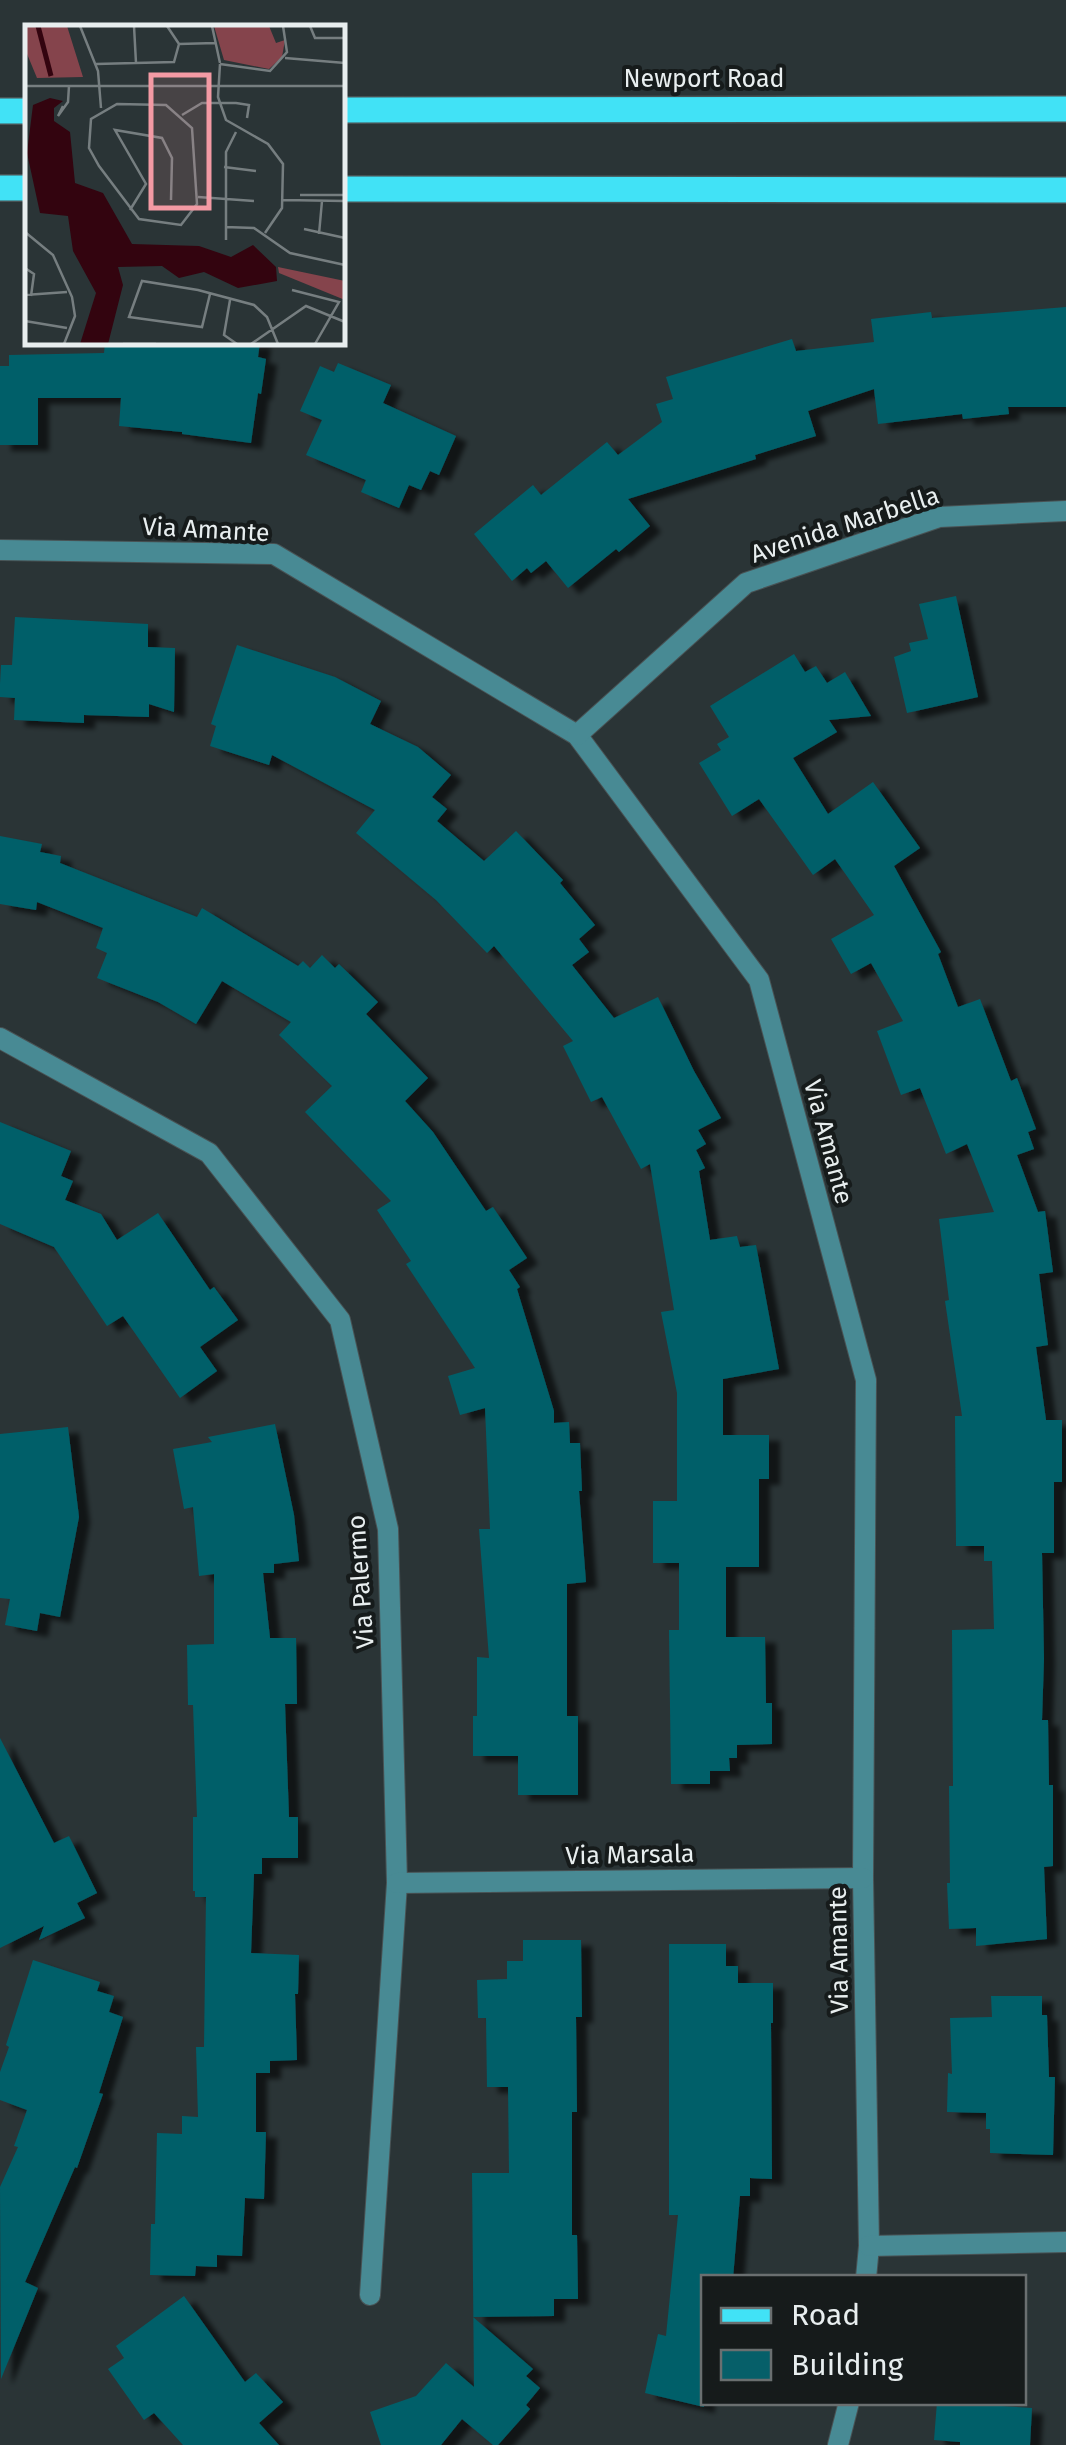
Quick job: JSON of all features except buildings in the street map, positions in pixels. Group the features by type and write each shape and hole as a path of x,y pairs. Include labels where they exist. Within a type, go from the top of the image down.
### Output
{"main road":[{"name":"Newport Road","path":"345,110 1066,109"},
{"path":"345,189 1066,190"}],"street":[{"name":"Avenida Marbella","path":"576,735 746,583 939,516 1066,511"},
{"name":"Via Amante","path":"0,550 274,554 576,735 759,980 866,1380 863,1878 866,2275"},
{"name":"Via Palermo","path":"0,1038 209,1153 340,1320 388,1530 397,1883 370,2295"},
{"name":"Via Marsala","path":"397,1883 863,1878"},
{"path":"869,2246 1066,2242"},
{"path":"838,2445 848,2405"}]}
